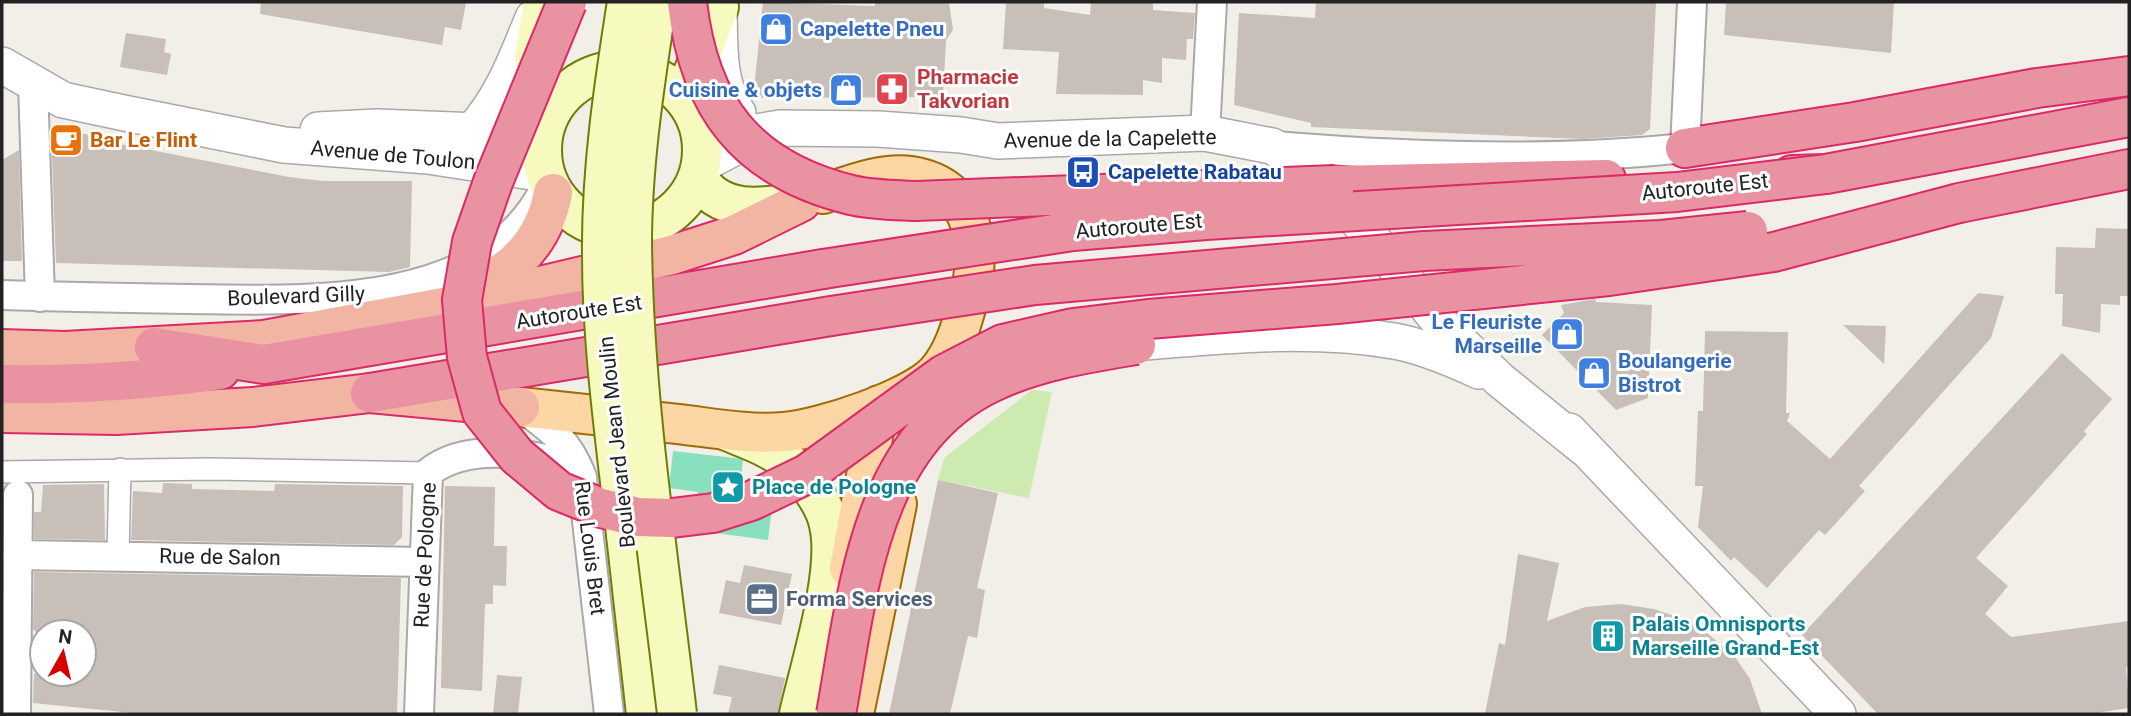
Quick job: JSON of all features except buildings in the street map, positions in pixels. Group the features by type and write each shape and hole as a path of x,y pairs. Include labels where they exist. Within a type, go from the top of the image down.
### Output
{"highway":[{"path":"567,2 493,182 472,243 462,300 467,357 482,412 517,456 559,491 591,504 637,517 671,518 713,513 751,501 807,474 943,375 1003,344 1073,328 1148,319 1338,304 1609,276 1774,252 1959,203 2129,169"},
{"path":"708,4 691,40 701,75 719,111 753,148 796,177 853,196 916,201 1216,188 1826,174"},
{"path":"1685,148 1855,122 2037,88 2129,76"},
{"name":"Autoroute Est","path":"154,347 264,364 823,269 1073,232 1206,220 1677,192 1826,174 2129,117"},
{"path":"426,310 504,272 538,239 548,219 549,183"},
{"path":"2,349 65,351 264,340 426,310 672,255 734,235 801,202"},
{"path":"2,413 116,415 253,407 370,393 831,316 1035,285 1424,251 1661,240 1780,228 1959,203"},
{"path":"836,714 862,576 884,499 906,455 954,404 995,380 1049,361 1304,314 1338,304"},
{"path":"2,384 68,385 152,380 264,364"},
{"path":"370,393 520,407"}],"main road":[{"path":"541,2 534,57 550,116"},
{"name":"Boulevard Jean Moulin","path":"627,2 607,152 602,254 606,348 646,714"},
{"name":"Boulevard Jean Moulin","path":"657,2 636,155 632,244 648,472 677,714"},
{"path":"685,100 698,67 708,4"},
{"path":"700,171 690,194 671,213 648,226 612,230 579,218 549,183 541,141 550,116 578,83 606,71 628,70 648,74 685,100 700,129 700,171 704,189 719,200 741,206 801,202 878,177 909,176 933,182 951,194 965,209 976,238 974,278 952,351 935,374 913,428 855,714"},
{"path":"520,407 722,429 785,432 837,420 908,394 935,374"},
{"path":"818,714 879,405"},
{"path":"722,429 766,447 788,463 811,489 830,526 827,586 799,714"}],"street":[{"path":"471,132 489,114 502,92 541,2"},
{"path":"1205,134 1212,2"},
{"path":"1685,148 1692,2"},
{"path":"708,4 720,61 736,111 747,121 780,128"},
{"name":"Avenue de Toulon","path":"2,65 63,100 284,145 466,160 549,183"},
{"path":"33,84 40,296"},
{"name":"Avenue de la Capelette","path":"685,100 707,121 738,135 780,128 878,129 961,135 998,141 1205,134 1272,146 1504,155 1621,155 1685,148"},
{"name":"Avenue de Toulon","path":"241,135 377,127 527,133 550,116"},
{"name":"Avenue de la Capelette","path":"700,171 741,142 780,128"},
{"name":"Avenue de la Capelette","path":"1272,146 1308,167 1450,318 1500,380 1584,448"},
{"name":"Boulevard Gilly","path":"2,295 275,300 376,293 430,280 470,263 524,222 549,183"},
{"path":"1397,341 1426,334 1450,318"},
{"name":"Avenue de la Capelette","path":"1450,318 1518,371 1584,448 1838,714"},
{"path":"935,374 951,381 1059,349 1271,332 1397,341 1452,359 1500,380"},
{"name":"Rue Louis Bret","path":"520,407 556,433 572,451 580,472 609,714"},
{"name":"Rue de Pologne","path":"419,714 428,473 443,461 464,455 533,455 556,460 580,472"},
{"path":"118,555 120,469"},
{"path":"20,714 17,555 12,480 120,469 428,473"},
{"name":"Rue de Salon","path":"17,555 424,562"}],"green space":[{"path":"1032,390 1052,392 1029,498 938,480 944,458"},
{"path":"673,451 743,459 739,497 773,501 768,540 693,530 698,492 669,488"}],"place":[{"name":"Capelette Pneu","path":"776,29"},
{"name":"Pharmacie Takvorian","path":"892,89"},
{"name":"Cuisine & objets","path":"846,90"},
{"name":"Bar Le Flint","path":"66,140"},
{"name":"Capelette Rabatau","path":"1083,172"},
{"name":"Le Fleuriste Marseille","path":"1567,334"},
{"name":"Boulangerie Bistrot","path":"1594,373"},
{"name":"Place de Pologne","path":"728,487"},
{"name":"Forma Services","path":"762,599"},
{"name":"Palais Omnisports Marseille Grand-Est","path":"1608,636"}]}
